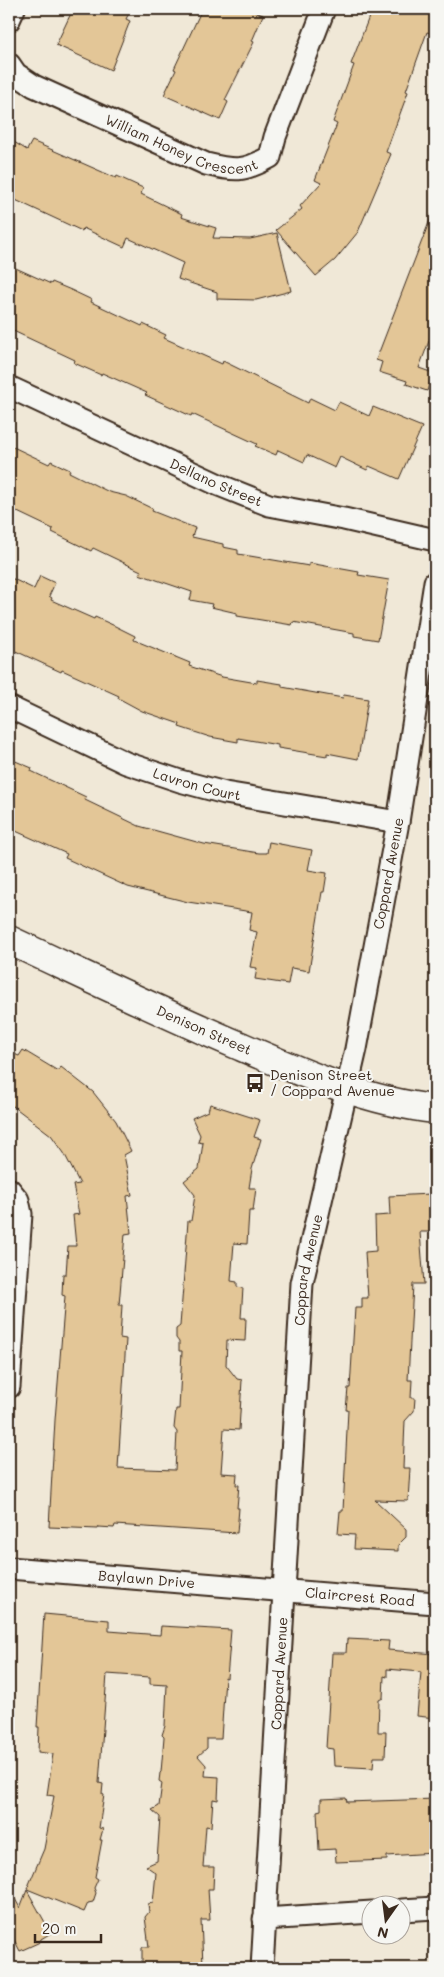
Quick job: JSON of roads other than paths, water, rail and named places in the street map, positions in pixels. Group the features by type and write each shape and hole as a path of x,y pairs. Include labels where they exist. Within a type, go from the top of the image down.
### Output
{"street":[{"path":"9,20 14,9"},
{"name":"William Honey Crescent","path":"9,64 16,74 34,86 206,164 232,170 254,166 270,157 275,137 324,9"},
{"name":"Dellano Street","path":"9,387 219,484 269,505 344,518 435,540"},
{"name":"Coppard Avenue","path":"262,1968 302,1283 356,1049 398,822 435,582"},
{"name":"Lavron Court","path":"9,707 126,763 180,781 225,794 398,822"},
{"name":"Denison Street","path":"9,940 166,1014 316,1079 379,1097 435,1109"},
{"path":"9,1189 18,1200 20,1214 9,1387"},
{"name":"Baylawn Drive","path":"9,1568 284,1590"},
{"name":"Claircrest Road","path":"284,1590 435,1603"},
{"path":"412,1909 435,1908"},
{"path":"264,1919 362,1913"}],"place":[{"name":"Denison Street / Coppard Avenue","path":"255,1083"}]}
